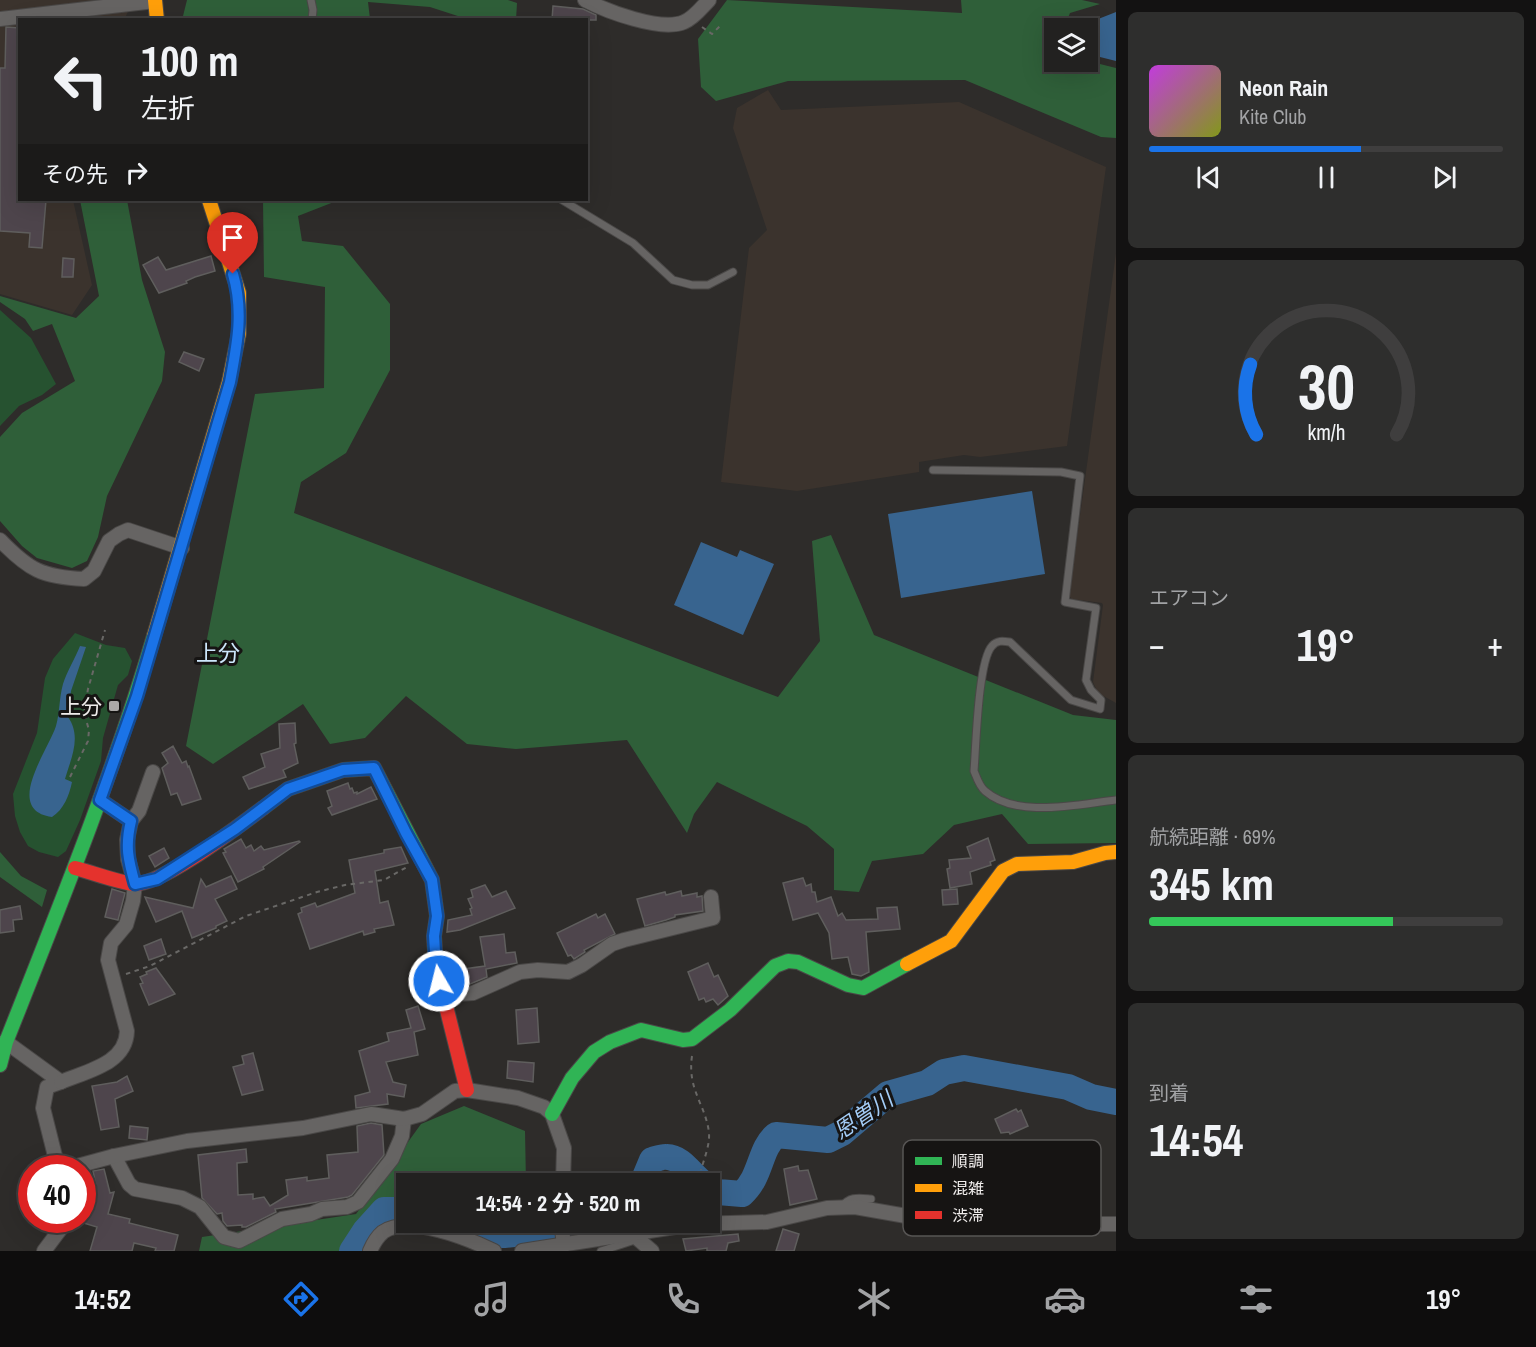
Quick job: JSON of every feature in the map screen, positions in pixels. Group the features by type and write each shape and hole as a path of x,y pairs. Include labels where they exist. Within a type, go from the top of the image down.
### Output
{"street":[{"path":"585,0 624,18 676,23 687,20 709,0"},
{"path":"0,19 155,1 157,18"},
{"path":"0,1065 3,1042 75,868 132,711 230,382 239,333 239,293 209,201"},
{"path":"0,540 32,569 59,578 84,579 94,571 109,542 128,530 182,548"},
{"path":"75,868 135,884 157,879 235,829 288,789 343,770 374,768 432,880 437,916 434,936 436,967 466,1090"},
{"path":"55,1155 44,1108 47,1087 111,1061 122,1052 127,1042 128,1031 108,960 111,943 126,925 133,901 135,884 128,859 127,840 131,821 139,811 153,772"},
{"path":"100,800 131,821"},
{"path":"552,1114 572,1078 594,1052 610,1042 641,1030 683,1040 692,1039 730,1010 775,966 788,961 798,962 848,985 863,988 951,941 1003,871 1017,864 1073,861 1116,852"},
{"path":"442,995 473,993 520,972 538,970 568,972 624,940 713,918 711,897"},
{"path":"3,1042 61,1082"},
{"path":"96,1161 187,1141 303,1128 371,1113 404,1119 422,1114 455,1091 466,1090 518,1098 544,1107 552,1114 564,1148 563,1173"},
{"path":"114,1156 129,1184 135,1189 182,1198 200,1208 224,1237 239,1240 282,1219 311,1214 322,1209 347,1207 358,1202 392,1159 402,1136 404,1119"},
{"path":"522,1251 563,1241 635,1236 694,1224 767,1222 827,1208 855,1207 903,1215"},
{"path":"370,1251 383,1233 401,1226 453,1233 494,1251"},
{"path":"44,1251 56,1233"},
{"path":"562,1233 563,1241"},
{"path":"635,1236 652,1251"}],"lane":[{"path":"311,0 312,18"},
{"path":"564,201 633,243 673,280 692,285 708,285 734,272"},
{"path":"933,470 1060,472 1080,476 1065,602 1096,608 1086,680 1091,690 1101,700 1100,709 1071,700 1010,642 1000,641 992,646 985,662 981,683 974,771 985,791 1008,804 1032,808 1116,800"},
{"path":"842,1208 846,1201 857,1197 871,1198"},
{"path":"601,1251 635,1236"}],"path":[{"path":"687,20 694,29 700,26 712,34 720,26"},
{"path":"70,777 88,741 89,730 84,713 88,689 105,630"},
{"path":"112,978 150,966 246,916 317,892 345,885 384,880 420,859"},
{"path":"692,1056 693,1087 708,1131 708,1143 701,1170"}],"shaded area":[{"path":"0,0 133,0 127,18 18,18 18,201 73,201 92,285 72,315 0,294"},
{"path":"768,90 781,110 959,102 1106,167 1067,446 980,457 964,455 919,462 919,472 797,491 721,482 749,248 767,230 733,128 737,108"},
{"path":"1116,253 1116,703 1098,693 1093,682 1103,605 1072,599 1069,596"}],"green space":[{"path":"187,0 508,0 517,3 516,18 464,18 430,7 368,2 370,18 182,18"},
{"path":"727,0 962,13 961,0 1082,0 1100,4 1070,13 1068,18 1044,18 1044,72 1098,72 1098,64 1116,68 1116,138 1101,137 965,80 788,81 716,101 701,87 698,39"},
{"path":"80,201 127,201 142,280 165,352 162,381 107,496 98,537 87,561 72,568 37,558 22,546 0,521 0,437 22,413 75,381 52,324 33,331 25,319 0,302 0,296 76,318 99,296"},
{"path":"263,201 336,201 298,216 302,241 343,246 390,304 390,370 346,453 301,482 294,513 778,697 820,641 812,541 831,535 874,635 1073,715 1116,720 1116,843 1028,844 1002,814 954,825 923,854 872,861 859,892 834,890 834,849 807,826 717,782 694,814 687,833 627,740 516,749 467,744 406,696 365,738 330,744 303,704 213,764 186,746 255,394 324,388 325,287 264,277"},
{"path":"0,310 31,338 56,384 42,395 19,406 0,426"},
{"path":"75,633 106,645 125,648 132,661 128,675 118,685 103,738 101,761 80,820 66,851 58,857 39,852 28,846 15,816 13,794 37,733 45,678 53,659"},
{"path":"0,852 21,876 47,890 42,907 0,877"},
{"path":"464,1106 525,1131 526,1173 396,1173 396,1197 344,1251 199,1251 202,1237 356,1214 421,1124"}],"water":[{"path":"1116,12 1116,61 1098,56 1098,19"},
{"path":"1032,491 1045,574 901,598 888,514"},
{"path":"701,542 737,557 740,550 774,564 743,635 674,605"},
{"path":"80,646 86,647 71,691 68,717 75,740 65,779 72,782 65,802 52,817 38,812 31,803 30,792 38,764 56,726 63,684"}],"building":[{"path":"553,6 583,9 596,15 596,20 552,18"},
{"path":"6,27 18,28 18,201 46,201 42,248 29,247 30,233 0,231 0,68 5,68"},
{"path":"211,256 215,271 159,293 143,265 158,257 166,270"},
{"path":"63,258 74,259 73,277 62,277"},
{"path":"184,352 204,359 199,371 179,362"},
{"path":"295,723 296,743 294,744 298,763 283,770 286,777 249,789 243,777 265,767 261,754 280,748 279,724"},
{"path":"173,746 182,763 186,761 189,766 201,799 182,805 177,793 171,795 162,768 168,763 162,753"},
{"path":"348,783 350,789 352,788 357,794 371,787 377,799 332,815 328,808 332,806 327,791"},
{"path":"988,838 995,860 990,862 991,865 970,872 972,884 950,888 947,869 950,868 949,860 971,858 967,847"},
{"path":"241,839 246,848 251,845 254,851 261,846 264,850 300,842 263,867 264,869 238,882 223,853 226,852 224,849"},
{"path":"401,847 408,863 375,871 380,903 388,901 394,925 374,929 375,932 364,935 363,931 310,949 298,914 302,912 301,908 315,903 317,907 355,893 349,860"},
{"path":"164,848 169,858 155,867 149,856"},
{"path":"231,876 237,889 215,899 227,921 192,938 182,911 156,922 145,897 193,908 201,879 206,887"},
{"path":"803,878 806,886 811,884 817,902 831,897 838,916 842,913 846,920 878,919 877,908 897,907 900,929 866,932 869,972 861,976 852,974 848,957 832,959 829,933 818,913 793,920 783,883"},
{"path":"485,885 492,897 506,891 515,908 460,930 447,932 448,920 472,915 468,899 473,897 471,890"},
{"path":"112,889 125,893 118,920 105,917"},
{"path":"957,889 958,904 943,905 942,890"},
{"path":"681,891 682,896 697,893 697,897 702,896 703,911 675,915 675,917 645,926 637,899 665,892 666,895"},
{"path":"20,906 22,919 13,920 14,931 0,933 0,910"},
{"path":"596,914 598,918 605,914 615,934 584,950 585,952 574,959 571,955 568,956 557,933"},
{"path":"504,934 506,953 515,952 517,963 486,969 487,977 470,984 452,985 449,971 485,966 480,937"},
{"path":"161,939 166,954 149,960 144,946"},
{"path":"708,963 714,977 718,975 728,996 718,1005 713,999 706,1002 704,998 699,1000 688,972"},
{"path":"156,968 175,994 149,1005 140,984 143,983 140,977"},
{"path":"418,1006 425,1029 414,1032 418,1055 386,1062 393,1082 406,1085 404,1097 387,1094 388,1104 356,1108 355,1096 370,1092 359,1051 389,1041 387,1033 411,1028 406,1010"},
{"path":"537,1008 539,1042 518,1044 516,1010"},
{"path":"253,1053 263,1090 242,1095 233,1067 244,1064 242,1056"},
{"path":"508,1061 534,1063 533,1082 507,1078"},
{"path":"127,1076 133,1091 115,1099 119,1127 101,1130 92,1086 117,1082"},
{"path":"1016,1109 1018,1112 1021,1110 1028,1126 1010,1134 1009,1132 1001,1133 995,1119"},
{"path":"371,1123 382,1125 384,1155 348,1197 275,1209 276,1212 246,1227 227,1226 223,1221 222,1213 217,1214 202,1198 198,1155 246,1149 247,1162 237,1163 238,1195 253,1194 253,1199 264,1197 270,1206 288,1195 286,1180 307,1177 307,1181 329,1178 327,1155 358,1152 357,1126"},
{"path":"130,1126 148,1128 147,1140 129,1138"},
{"path":"798,1166 799,1171 808,1170 817,1199 790,1205 784,1169"},
{"path":"104,1169 110,1193 114,1192 108,1214 130,1219 129,1223 178,1235 174,1251 155,1251 156,1248 134,1243 132,1251 90,1251 97,1227 96,1170"},
{"path":"783,1229 799,1234 794,1251 776,1251"},
{"path":"738,1234 739,1241 728,1243 726,1251 707,1251 707,1248 686,1251 683,1239"}],"waterway":[{"name":"恩曽川","path":"720,1192 742,1194 749,1187 766,1148 776,1135 828,1140 842,1133 888,1094 927,1083 944,1072 964,1068 1068,1087 1091,1097 1116,1102"},
{"name":"恩曽川","path":"647,1173 652,1160 662,1157 677,1160 692,1173"},
{"name":"恩曽川","path":"352,1251 365,1231 384,1210 396,1210"},
{"name":"恩曽川","path":"499,1233 504,1235 524,1233"}],"traffic: fast":[{"path":"0,1065 6,1042 103,790 154,636"},
{"path":"263,808 288,789 343,770 374,768 432,880 437,916 434,936 436,967 440,982"},
{"path":"552,1114 572,1078 594,1052 610,1042 641,1030 683,1040 692,1039 730,1010 775,966 788,961 798,962 848,985 863,988 907,964"}],"traffic: slow":[{"path":"155,0 157,18"},
{"path":"154,636 229,382 239,333 239,293 209,201"},
{"path":"907,964 951,941 1003,871 1017,864 1073,862 1116,852"}],"traffic: jam":[{"path":"75,868 126,883 145,882 161,876 200,854 263,808"},
{"path":"440,982 467,1090"}],"place":[{"name":"上分","path":"114,706"}],"district":[{"name":"上分","path":"218,653"}],"route":[{"path":"233,274 239,293 239,333 230,382 137,696 100,800 131,821 127,840 128,859 135,884 142,884 157,879 177,867 258,813 288,789 343,770 374,768 432,880 437,916 434,936 439,981"}]}
